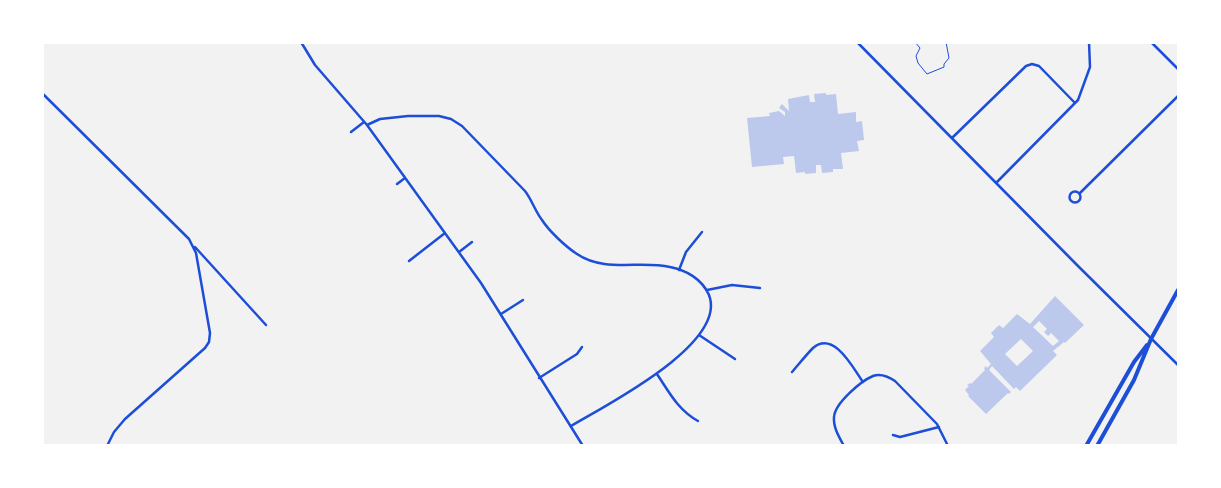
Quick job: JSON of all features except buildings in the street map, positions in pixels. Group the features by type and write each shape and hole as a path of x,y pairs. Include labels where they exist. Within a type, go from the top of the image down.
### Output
{"main road":[{"path":"1097,446 1134,380 1151,339 1178,290"},
{"path":"1086,446 1134,362 1151,339"}],"street":[{"path":"301,42 315,65 367,125 460,252 583,446"},
{"path":"857,42 1178,365"},
{"path":"996,183 1075,103 1081,93 1090,68 1089,42"},
{"path":"1151,42 1178,69"},
{"path":"952,138 1026,66 1032,64 1039,66 1075,103"},
{"path":"42,93 192,244 266,325"},
{"path":"1080,193 1178,96"},
{"path":"367,125 380,119 408,116 439,116 451,119 462,126 525,190 541,220 577,254 589,260 605,264 658,266 679,270 699,280 707,290 711,310 699,335 657,374 571,426"},
{"path":"351,132 364,122"},
{"path":"397,184 405,178"},
{"path":"1076,191 1080,193 1080,201 1075,203 1071,201 1071,194 1076,191"},
{"path":"679,270 686,252 702,232"},
{"path":"409,261 445,233"},
{"path":"460,252 472,242"},
{"path":"107,446 114,432 125,419 205,348 208,342 210,333 196,253 192,244"},
{"path":"707,290 732,286 760,288"},
{"path":"501,314 523,300"},
{"path":"699,335 735,359"},
{"path":"792,372 820,343 827,343 837,348 864,382"},
{"path":"539,378 577,354 582,347"},
{"path":"657,374 679,408 698,421"},
{"path":"844,446 834,422 836,408 840,402 864,382 879,375 888,376 895,381 940,427 948,446"},
{"path":"892,435 900,437 940,427"}],"path":[{"path":"915,42 920,48 916,56 918,63 927,74 944,67 949,58 946,42"}]}
